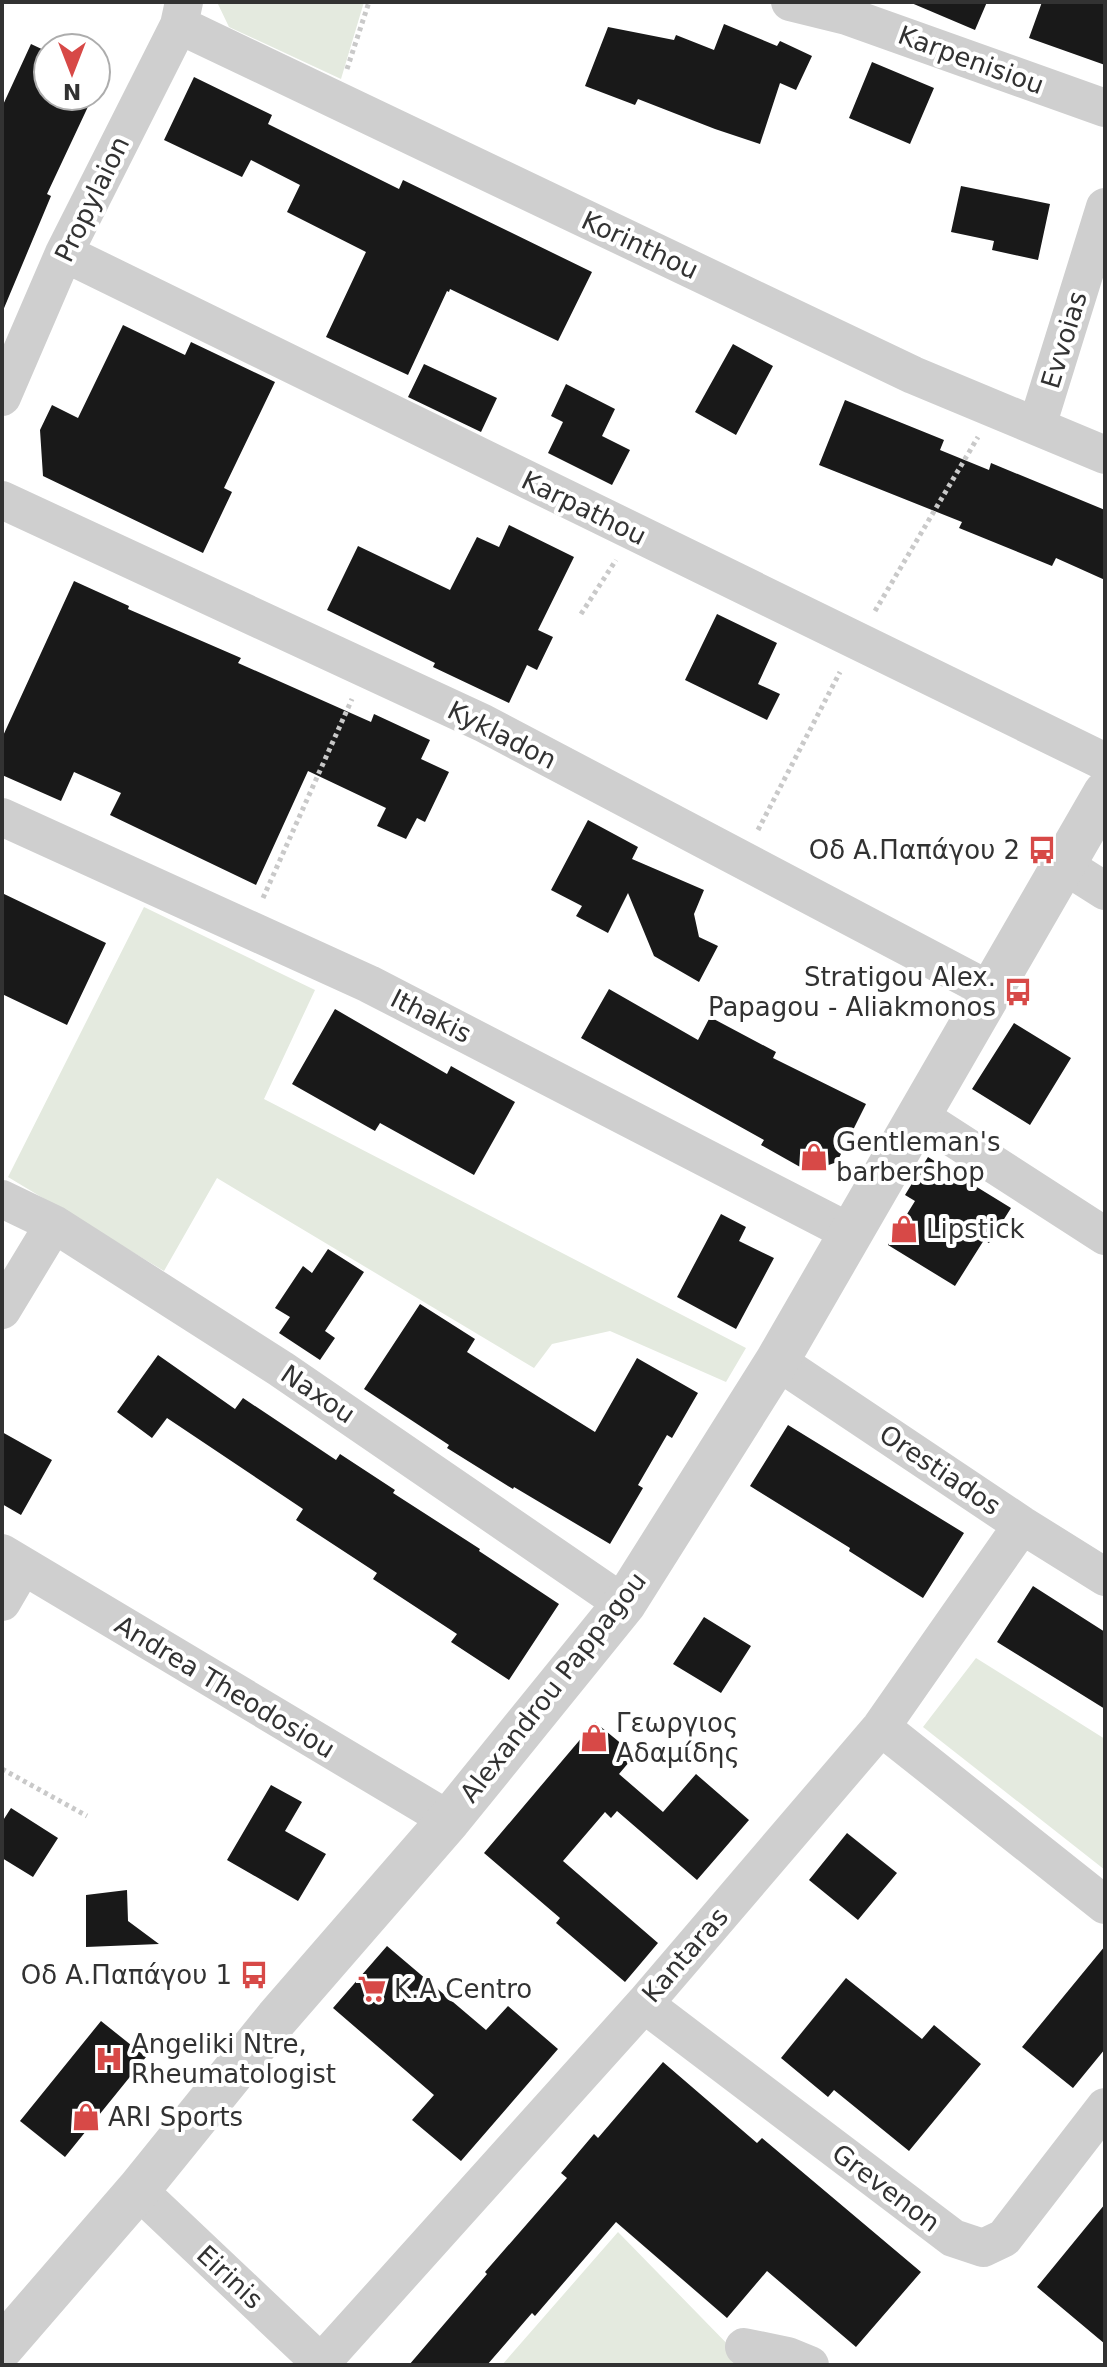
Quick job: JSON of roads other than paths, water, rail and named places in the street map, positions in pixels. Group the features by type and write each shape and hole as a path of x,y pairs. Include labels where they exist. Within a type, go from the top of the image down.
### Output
{"street":[{"name":"Karpenisiou","path":"790,2 847,16 1105,108"},
{"name":"Korinthou","path":"181,14 336,100 913,375 1105,455"},
{"name":"Propylaion","path":"2,397 64,253 181,14"},
{"name":"Evvoias","path":"1037,426 1105,207"},
{"name":"Karpathou","path":"64,253 1105,762"},
{"name":"Kykladon","path":"2,500 483,723 991,991"},
{"name":"Alexandrou Pappagou","path":"2,2347 138,2190 277,2018 449,1820 624,1604 777,1361 1105,793"},
{"name":"Ithakis","path":"2,817 369,984 851,1233"},
{"path":"1064,865 1105,891"},
{"path":"919,1116 1105,1236"},
{"name":"Naxou","path":"2,1199 54,1224 281,1369 624,1604"},
{"path":"2,1310 54,1224"},
{"name":"Orestiados","path":"777,1361 1105,1577"},
{"name":"Kantaras","path":"322,2364 644,2004 881,1727 1022,1525"},
{"path":"2,1602 13,1560"},
{"name":"Andrea Theodosiou","path":"13,1560 449,1820"},
{"path":"881,1727 1105,1905"},
{"name":"Grevenon","path":"644,2004 953,2238 983,2248 1004,2238 1105,2107"},
{"name":"Eirinis","path":"138,2190 322,2364"},
{"path":"744,2347 788,2356 810,2365"}],"place":[{"name":"Οδ Α.Παπάγου 2","path":"1042,850"},
{"name":"Stratigou Alex. Papagou - Aliakmonos","path":"1018,992"},
{"name":"Gentleman's barbershop","path":"814,1157"},
{"name":"Lipstick","path":"904,1229"},
{"name":"Γεωργιος Αδαμίδης","path":"594,1738"},
{"name":"Οδ Α.Παπάγου 1","path":"254,1975"},
{"name":"K.A Centro","path":"372,1989"},
{"name":"Angeliki Ntre, Rheumatologist","path":"109,2059"},
{"name":"ARI Sports","path":"86,2117"}]}
